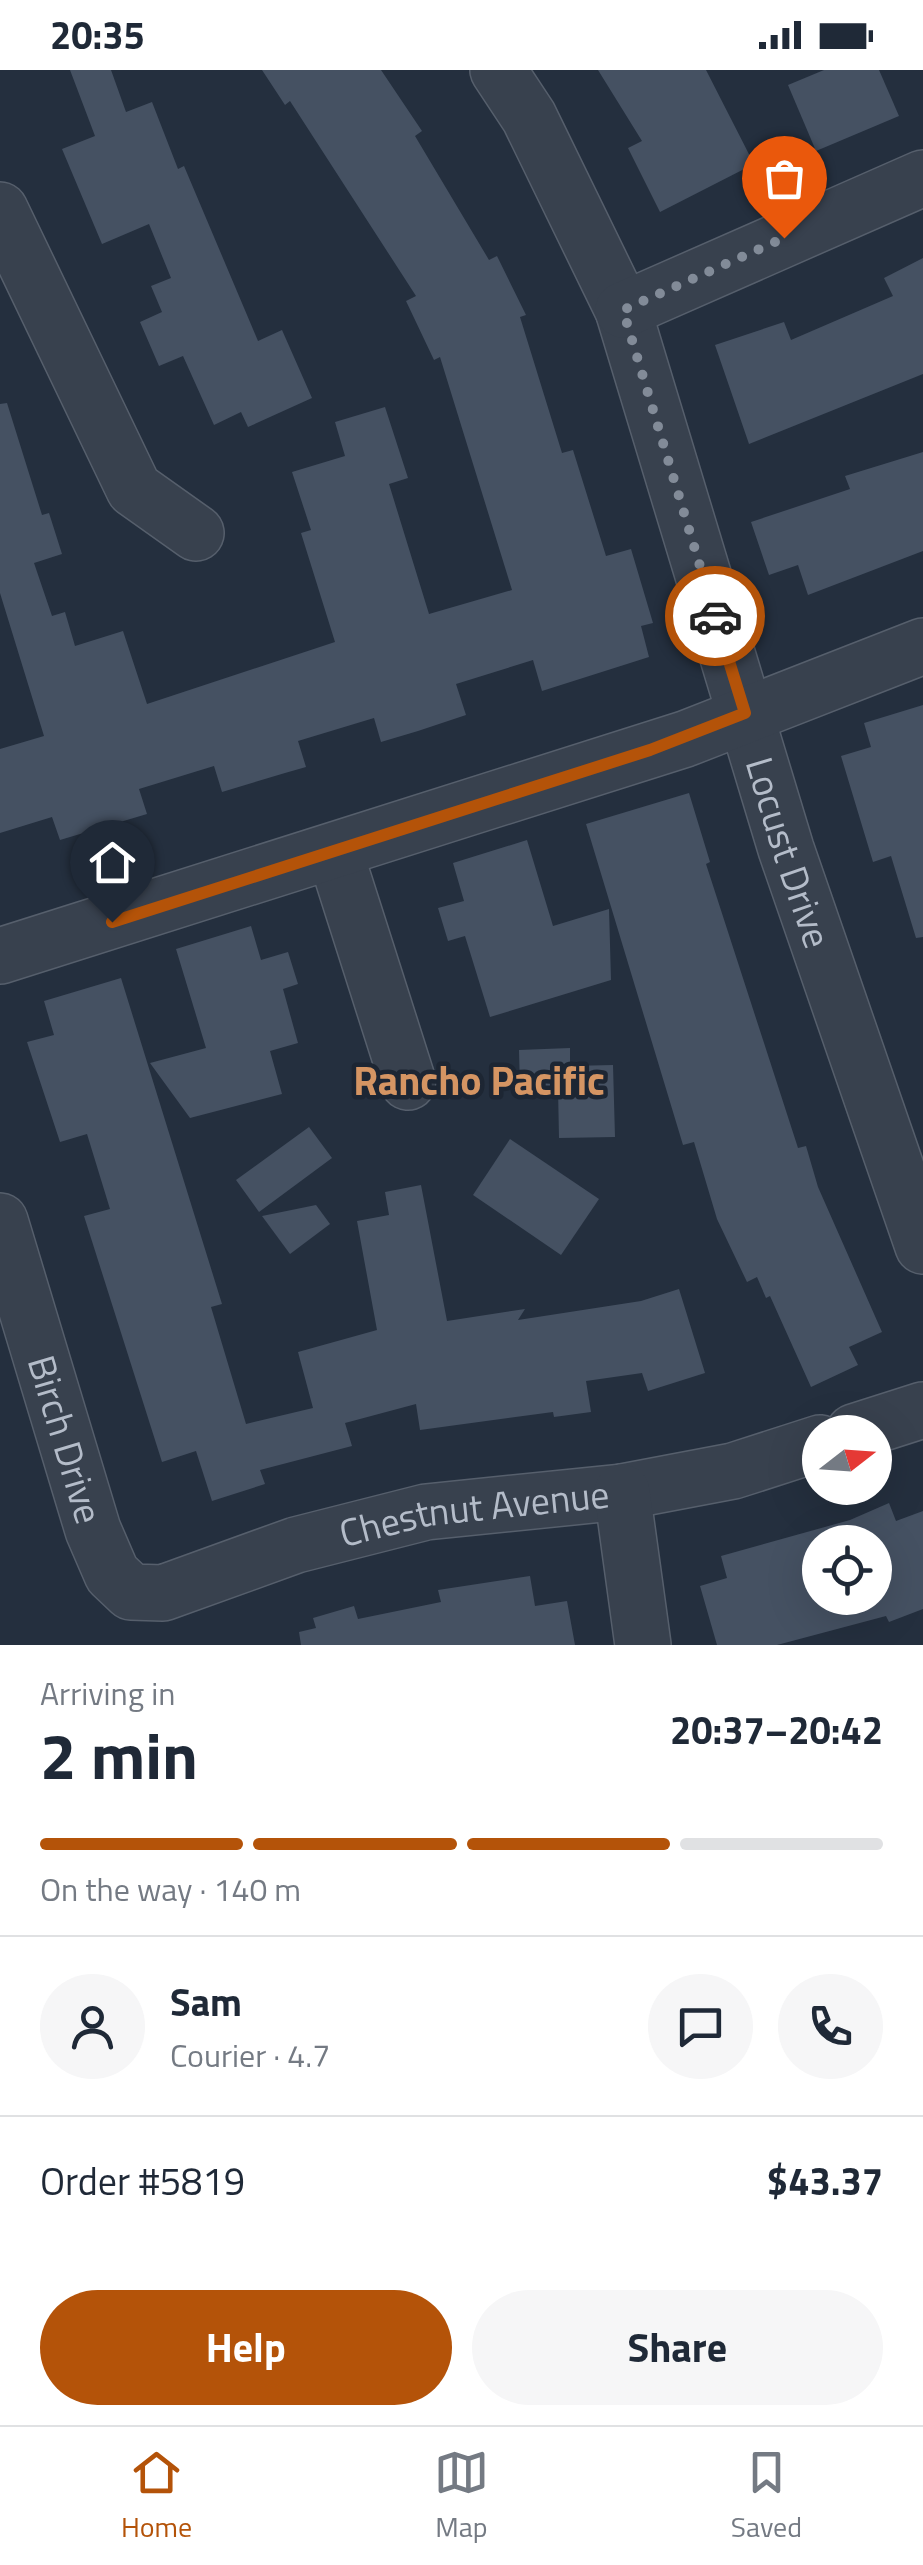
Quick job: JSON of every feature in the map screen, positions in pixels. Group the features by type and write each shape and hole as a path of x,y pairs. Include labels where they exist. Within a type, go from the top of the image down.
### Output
{"street":[{"name":"Locust Drive","path":"498,70 529,117 623,310 786,849 923,1246"},
{"path":"623,310 923,178"},
{"path":"0,210 134,490 196,533"},
{"path":"0,956 666,745 923,646"},
{"path":"335,853 408,1082"},
{"name":"Birch Drive","path":"0,1221 93,1530 112,1574 131,1592"},
{"path":"892,1420 923,1410"},
{"name":"Chestnut Avenue","path":"131,1592 163,1593 296,1546 426,1512 622,1492 733,1470 802,1449"},
{"path":"622,1492 643,1645"}],"building":[{"path":"70,70 111,70 126,112 152,102 178,169 184,166 258,341 282,330 312,398 248,427 241,412 214,425 183,356 159,366 140,322 162,312 151,286 171,278 149,224 102,244 62,149 95,136"},
{"path":"262,70 381,70 422,131 415,136 489,260 497,256 526,315 520,317 562,453 573,450 606,556 631,549 653,623 641,626 649,657 542,691 533,660 456,684 466,715 418,731 381,742 374,718 298,741 306,767 222,792 214,766 139,789 147,814 60,840 52,817 0,833 0,749 44,736 0,593 0,404 7,403 42,515 49,513 62,554 34,563 52,616 65,612 75,646 123,631 147,704 335,642 301,533 311,530 292,472 345,456 335,422 385,407 408,478 389,484 429,614 512,590 440,357 434,360 406,301 416,296 290,101 285,105"},
{"path":"598,70 706,70 754,164 660,212 628,148 642,141"},
{"path":"824,70 879,70 899,116 816,151 788,85"},
{"path":"923,258 923,374 749,444 715,345 784,322 791,340 893,296 884,278"},
{"path":"923,452 923,551 808,595 798,565 769,575 751,522 850,489 845,476"},
{"path":"923,705 923,937 916,938 891,856 873,862 841,756 871,747 864,723"},
{"path":"689,793 710,862 706,864 798,1148 806,1146 818,1187 882,1332 849,1347 858,1365 811,1387 770,1296 766,1298 757,1277 747,1282 717,1219 694,1142 683,1145 586,824"},
{"path":"527,840 553,926 609,909 611,980 490,1017 465,936 448,941 438,908 464,901 453,863"},
{"path":"251,926 261,960 288,952 298,984 283,989 298,1043 270,1051 282,1094 190,1118 150,1063 206,1048 176,949"},
{"path":"121,978 222,1304 211,1307 246,1424 313,1408 298,1352 377,1330 357,1221 389,1215 385,1192 421,1185 447,1321 525,1309 518,1320 641,1301 679,1289 705,1373 648,1391 642,1373 586,1381 591,1412 554,1417 553,1412 420,1430 416,1404 345,1423 352,1446 260,1470 265,1484 212,1501 196,1451 162,1462 84,1216 110,1209 87,1134 60,1142 27,1042 54,1035 44,1001"},
{"path":"570,1048 570,1066 613,1065 615,1137 559,1138 558,1088 520,1089 519,1050"},
{"path":"309,1127 332,1158 259,1212 236,1180"},
{"path":"510,1139 599,1199 561,1255 473,1195"},
{"path":"316,1205 330,1224 290,1254 262,1216"},
{"path":"884,1505 890,1505 896,1521 923,1511 923,1609 889,1622 886,1616 777,1645 717,1645 700,1586 727,1578 721,1556 802,1533 802,1615 892,1615 892,1525 832,1525"},
{"path":"530,1576 535,1606 567,1601 575,1645 301,1645 299,1632 316,1628 313,1618 354,1606 358,1619 441,1602 438,1590"}],"way so far":[{"path":"715,616 623,310 784,238"}],"district":[{"name":"Rancho Pacific","path":"479,1080"}],"route":[{"path":"112,922 684,739 745,713 715,616"}]}
